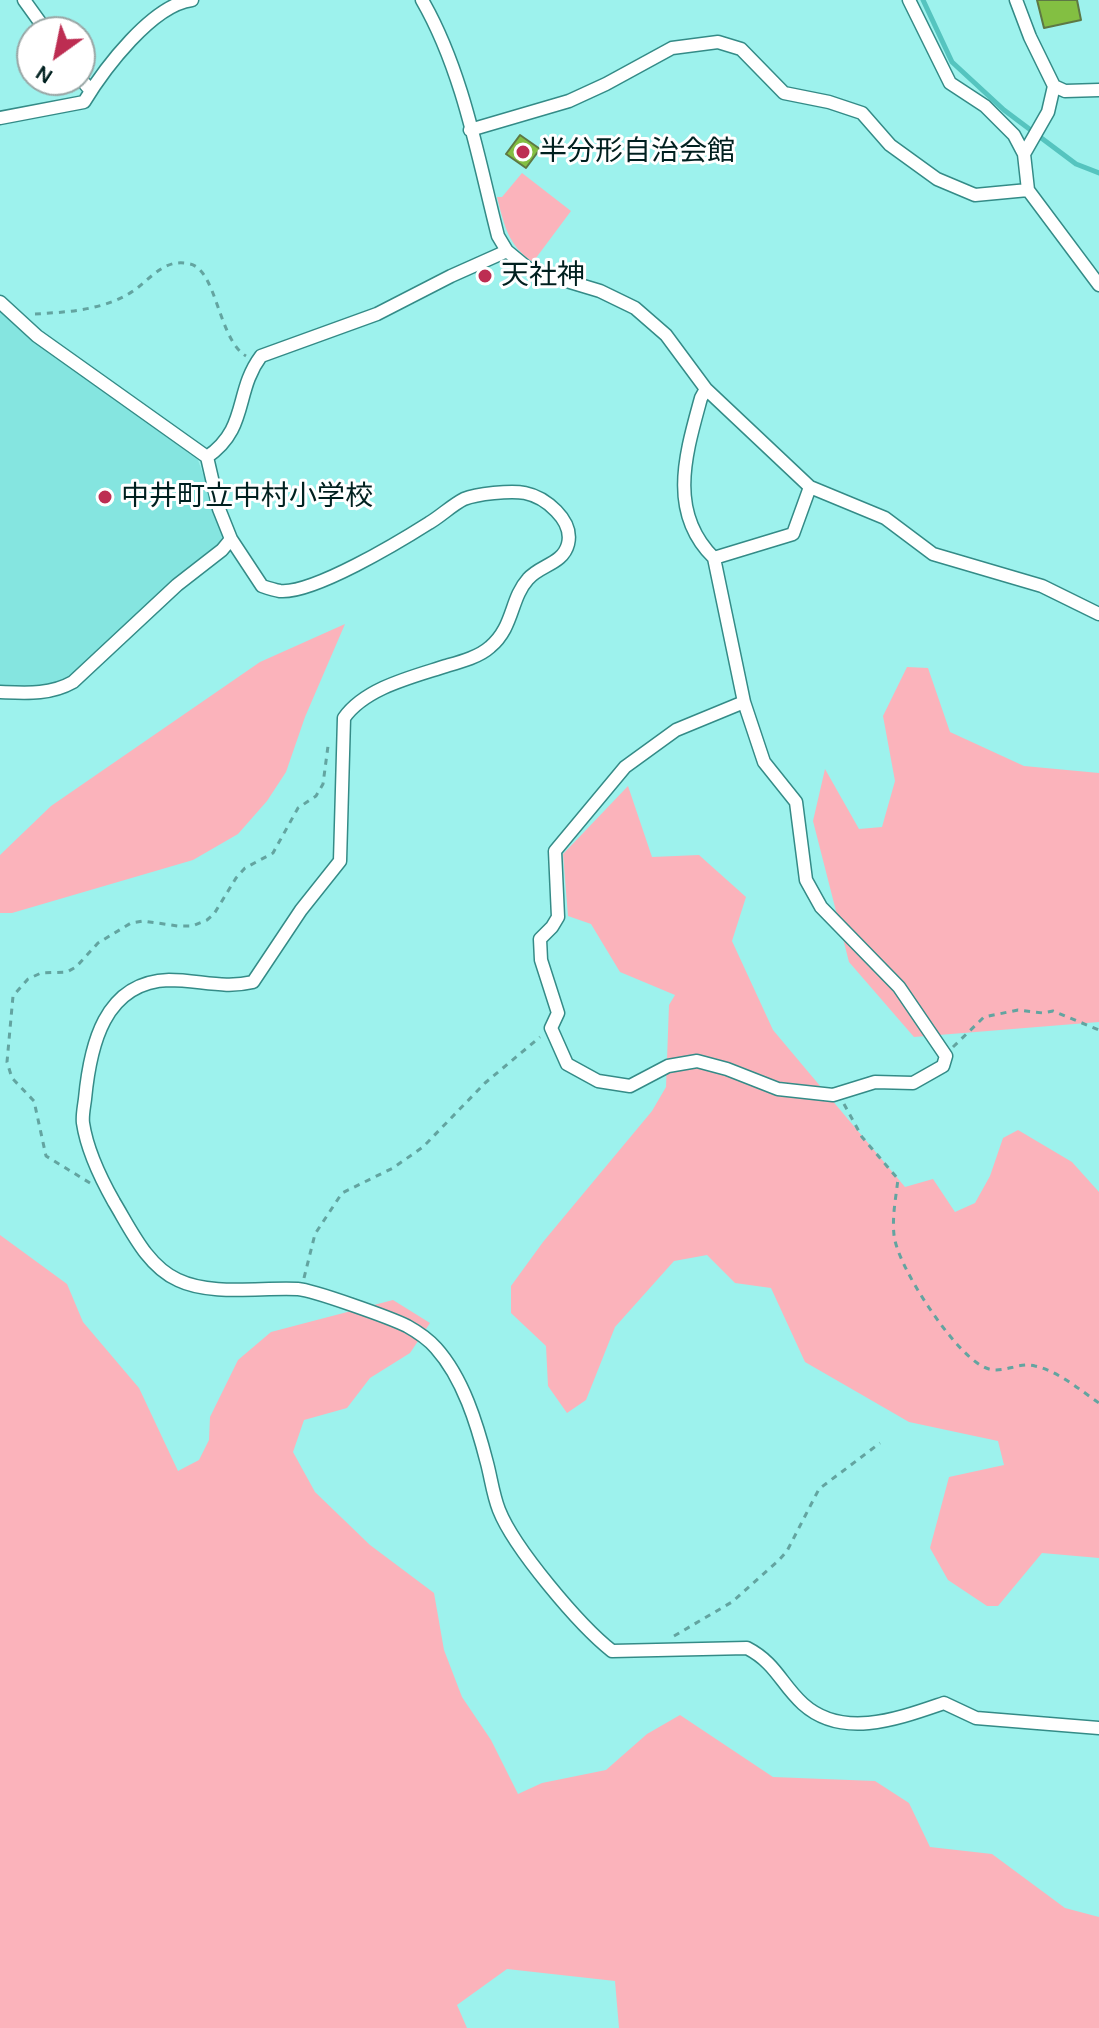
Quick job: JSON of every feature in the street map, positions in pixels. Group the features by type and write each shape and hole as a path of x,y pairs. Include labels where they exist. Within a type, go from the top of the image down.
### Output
{"street":[{"path":"96,84 122,49 151,22 189,0"},
{"path":"422,0 437,25 448,55 498,236 507,251 530,270 600,291 635,308 666,335 706,389 810,487 885,518 933,554 1042,586 1099,614"},
{"path":"909,0 950,83 995,116 1014,135 1024,154 1028,190 1099,285"},
{"path":"1016,0 1054,86 1048,112 1024,154"},
{"path":"470,130 569,101 672,48 718,42 741,49 784,93 829,102 862,113 890,145 937,179 975,195 1028,190"},
{"path":"1054,86 1065,91 1099,90"},
{"path":"0,118 84,102 88,96"},
{"path":"207,457 222,447 236,424 249,372 261,356 377,314 507,251"},
{"path":"0,302 37,336 207,457 219,509 231,539 262,586 282,591 312,584 360,562 431,522 465,498 506,492 525,493 545,501 565,522 569,533 564,552 530,576 519,590 512,617 490,648 467,660 374,693 354,704 344,718 340,861 301,910 253,982 234,987 168,980 141,986 116,1001 96,1034 87,1076 83,1122 106,1188 144,1252 176,1280 226,1289 301,1289 407,1326 434,1346 461,1386 487,1460 499,1510 529,1558 597,1639 612,1651 747,1648 765,1657 804,1705 827,1718 870,1725 903,1718 944,1703 976,1718 1099,1728"},
{"path":"706,389 684,462 686,513 705,549 714,558 744,702 764,762 796,802 806,880 821,907 899,987 946,1056 943,1066 913,1083 875,1082 839,1094 778,1089 697,1061 668,1066 630,1086 598,1081 567,1064 551,1028 558,1013 541,960 540,939 558,917 555,851 625,767 676,730 744,702"},
{"path":"714,558 793,534 810,487"},
{"path":"0,692 41,693 58,690 73,682 231,539"}],"path":[{"path":"14,316 91,308 127,294 171,263 186,263 196,266 204,275 231,342 239,352 256,362"},
{"path":"106,1188 84,1182 46,1156 34,1101 12,1078 7,1062 13,996 28,979 41,973 67,972 76,967 98,943 131,923 143,921 192,926 207,920 236,878 245,868 273,853 298,808 316,796 323,784 330,734"},
{"path":"946,1056 963,1035 984,1017 1018,1010 1053,1011 1099,1030"},
{"path":"301,1289 315,1234 342,1193 393,1168 423,1147 485,1083 551,1028"},
{"path":"839,1094 862,1137 898,1179 894,1237 907,1268 933,1314 966,1355 995,1372 1033,1364 1050,1371 1099,1403"},
{"path":"671,1637 732,1602 779,1560 787,1551 819,1489 880,1443"}],"shaded area":[{"path":"522,173 571,211 533,262 512,242 497,197 502,197"},
{"name":"中井町立中村小学校","path":"0,308 17,327 198,460 224,534 218,544 177,577 78,669 60,683 40,687 0,686"},
{"path":"345,624 305,717 286,772 267,801 238,834 193,860 12,913 0,913 0,855 51,806 260,662"},
{"path":"907,667 928,668 950,732 1024,766 1099,773 1099,1022 914,1037 849,962 813,821 825,769 859,829 882,827 895,781 883,716"},
{"path":"628,786 652,857 699,855 746,897 732,941 773,1030 905,1187 933,1179 955,1212 975,1203 990,1176 1003,1138 1018,1130 1072,1162 1099,1192 1099,1558 1042,1553 998,1606 987,1606 948,1580 930,1548 949,1477 1004,1465 998,1441 909,1422 805,1362 771,1288 735,1283 707,1255 674,1261 615,1327 586,1400 567,1413 548,1386 546,1346 511,1313 511,1286 543,1242 652,1111 666,1087 669,1005 675,995 620,972 591,924 568,916 563,854"},
{"path":"0,1235 67,1284 83,1322 139,1388 178,1471 199,1460 209,1440 210,1417 238,1360 271,1332 393,1300 430,1323 410,1353 370,1378 347,1408 304,1420 293,1452 315,1492 370,1545 434,1593 444,1650 462,1697 491,1740 518,1794 542,1783 606,1770 647,1734 680,1715 773,1777 875,1781 909,1803 930,1847 992,1854 1065,1908 1099,1917 1099,2028 619,2028 615,1981 507,1969 457,2005 467,2028 0,2028"}],"building":[{"path":"1037,0 1077,0 1081,20 1044,28"},
{"name":"半分形自治会館","path":"520,135 540,149 526,168 506,154"}],"waterway":[{"path":"923,0 952,62 1004,110 1076,164 1099,173"}],"place":[{"name":"半分形自治会館","path":"523,152"},
{"name":"天社神","path":"485,276"},
{"name":"中井町立中村小学校","path":"105,497"}]}
